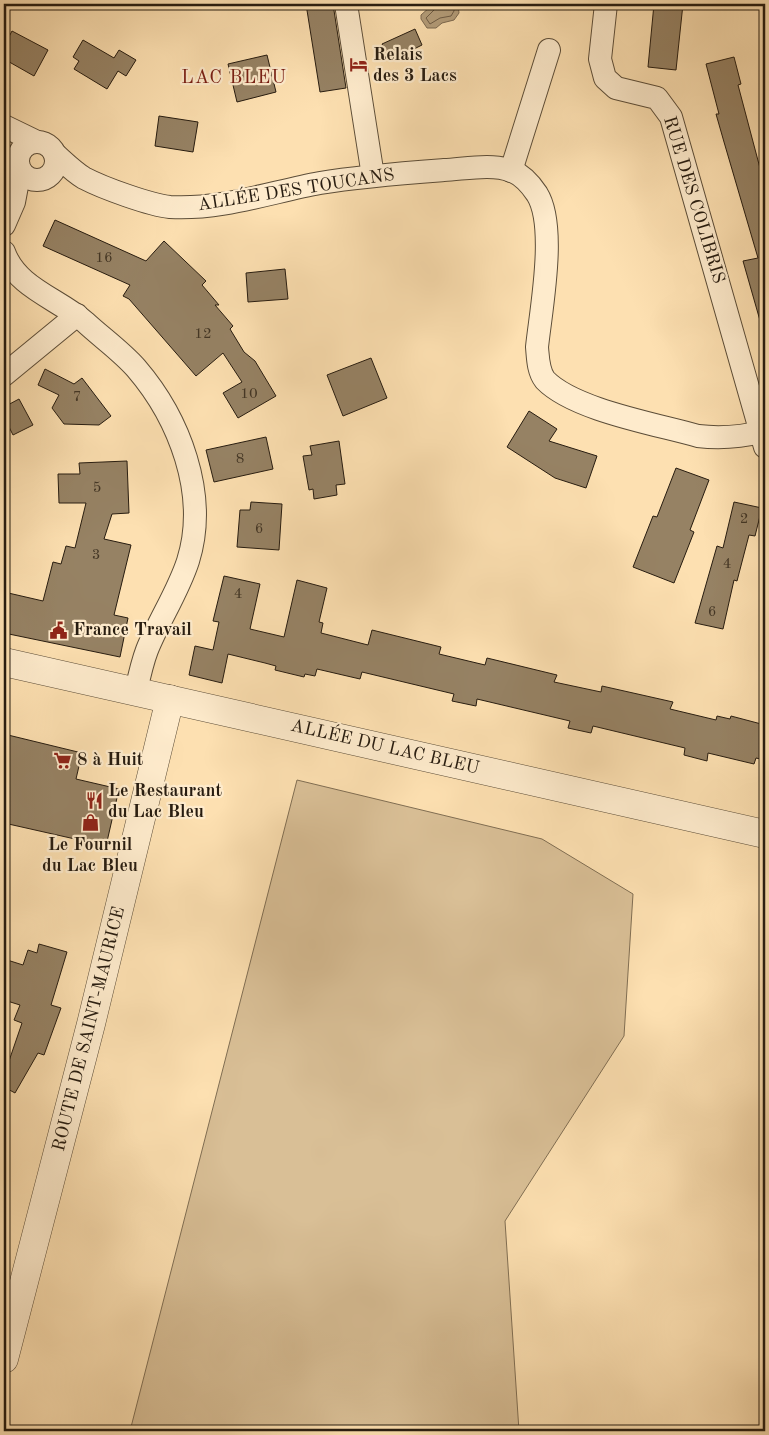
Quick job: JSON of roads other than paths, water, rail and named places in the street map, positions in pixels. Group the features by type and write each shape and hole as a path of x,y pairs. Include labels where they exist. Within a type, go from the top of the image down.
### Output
{"street":[{"path":"346,4 373,176"},
{"name":"RUE DES COLIBRIS","path":"606,4 600,59 602,70 611,85 657,98 672,117 763,437"},
{"path":"549,50 511,171 521,176 537,194 545,215 547,246 537,347 538,364 544,379 577,402 698,436 718,438 763,437"},
{"name":"ALLÉE DES TOUCANS","path":"4,126 46,148 83,177"},
{"path":"4,135 31,171"},
{"path":"4,225 31,171 27,145 46,148 53,171 31,171"},
{"name":"ALLÉE DES TOUCANS","path":"31,171 83,177 141,199 168,206 186,207 222,204 322,183 373,176 471,168 511,171"},
{"path":"4,252 7,261 22,281 77,316 134,366 156,392 173,421 185,457 192,490 194,538 176,591 147,651 136,691"},
{"path":"4,375 77,316"},
{"name":"ALLÉE DU LAC BLEU","path":"4,662 765,834"},
{"name":"ROUTE DE SAINT-MAURICE","path":"4,1360 91,1024 170,699"}],"water":[{"path":"425,4 458,4 459,13 454,20 442,23 436,28 427,28 421,19 421,15 430,7"}],"place":[{"name":"Relais des 3 Lacs","path":"359,65"},
{"name":"France Travail","path":"59,630"},
{"name":"8 à Huit","path":"63,760"},
{"name":"Le Restaurant du Lac Bleu","path":"94,801"},
{"name":"Le Fournil du Lac Bleu","path":"90,822"}],"district":[{"name":"LAC BLEU","path":"234,78"}]}
